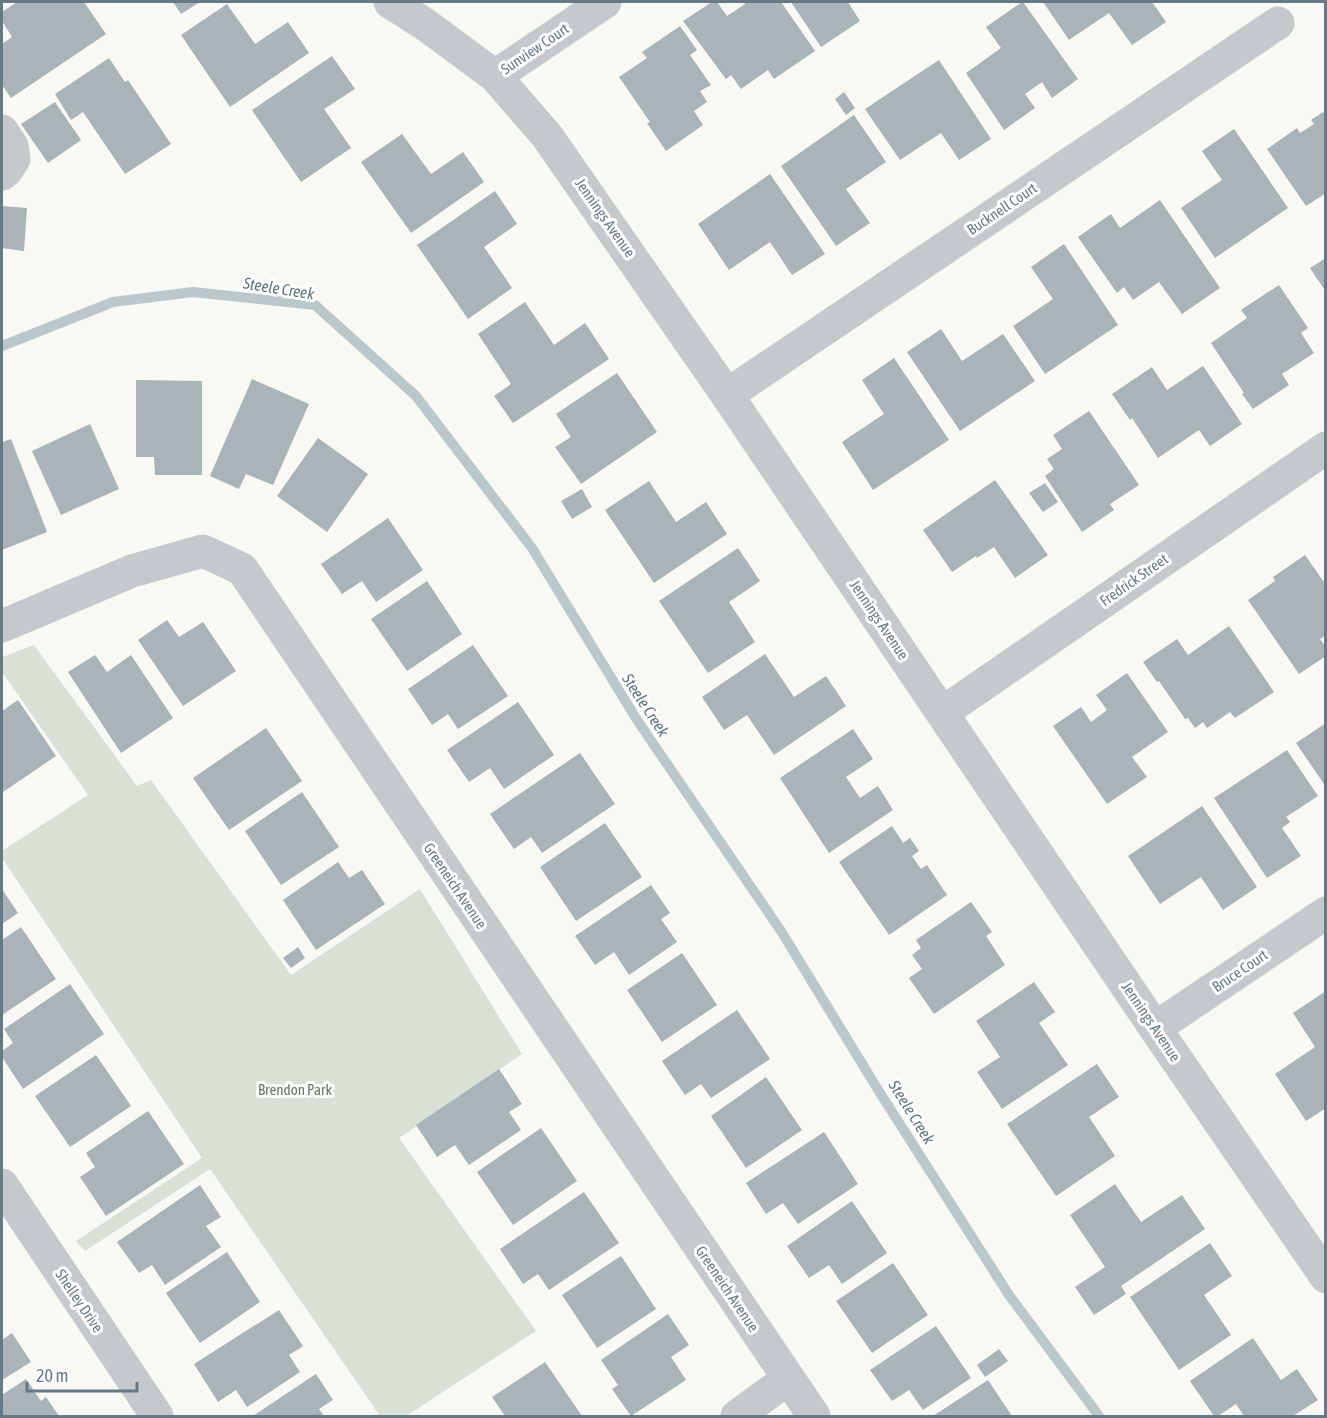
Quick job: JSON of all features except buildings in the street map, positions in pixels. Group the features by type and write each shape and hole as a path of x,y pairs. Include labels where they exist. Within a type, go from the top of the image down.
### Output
{"street":[{"name":"Jennings Avenue","path":"390,2 426,25 495,76 547,136 727,395 1326,1277"},
{"name":"Sunview Court","path":"495,76 604,2"},
{"name":"Bucknell Court","path":"727,395 1278,23"},
{"path":"2,131 12,146 14,159 2,174"},
{"name":"Fredrick Street","path":"942,713 1326,448"},
{"name":"Greeneich Avenue","path":"2,626 132,571 203,551 242,569 814,1416"},
{"name":"Bruce Court","path":"1155,1028 1326,913"},
{"name":"Shelley Drive","path":"2,1185 157,1416"},
{"path":"737,1416 788,1379"}],"green space":[{"name":"Brendon Park","path":"34,645 137,786 151,780 291,975 420,889 522,1054 399,1138 536,1331 406,1416 380,1416 210,1169 85,1251 76,1241 202,1158 2,858 2,851 88,795 2,672 2,657"}],"waterway":[{"name":"Steele Creek","path":"2,346 113,302 193,292 315,305 416,396 532,548 637,720 781,931 880,1093 1009,1295 1099,1416"}]}
